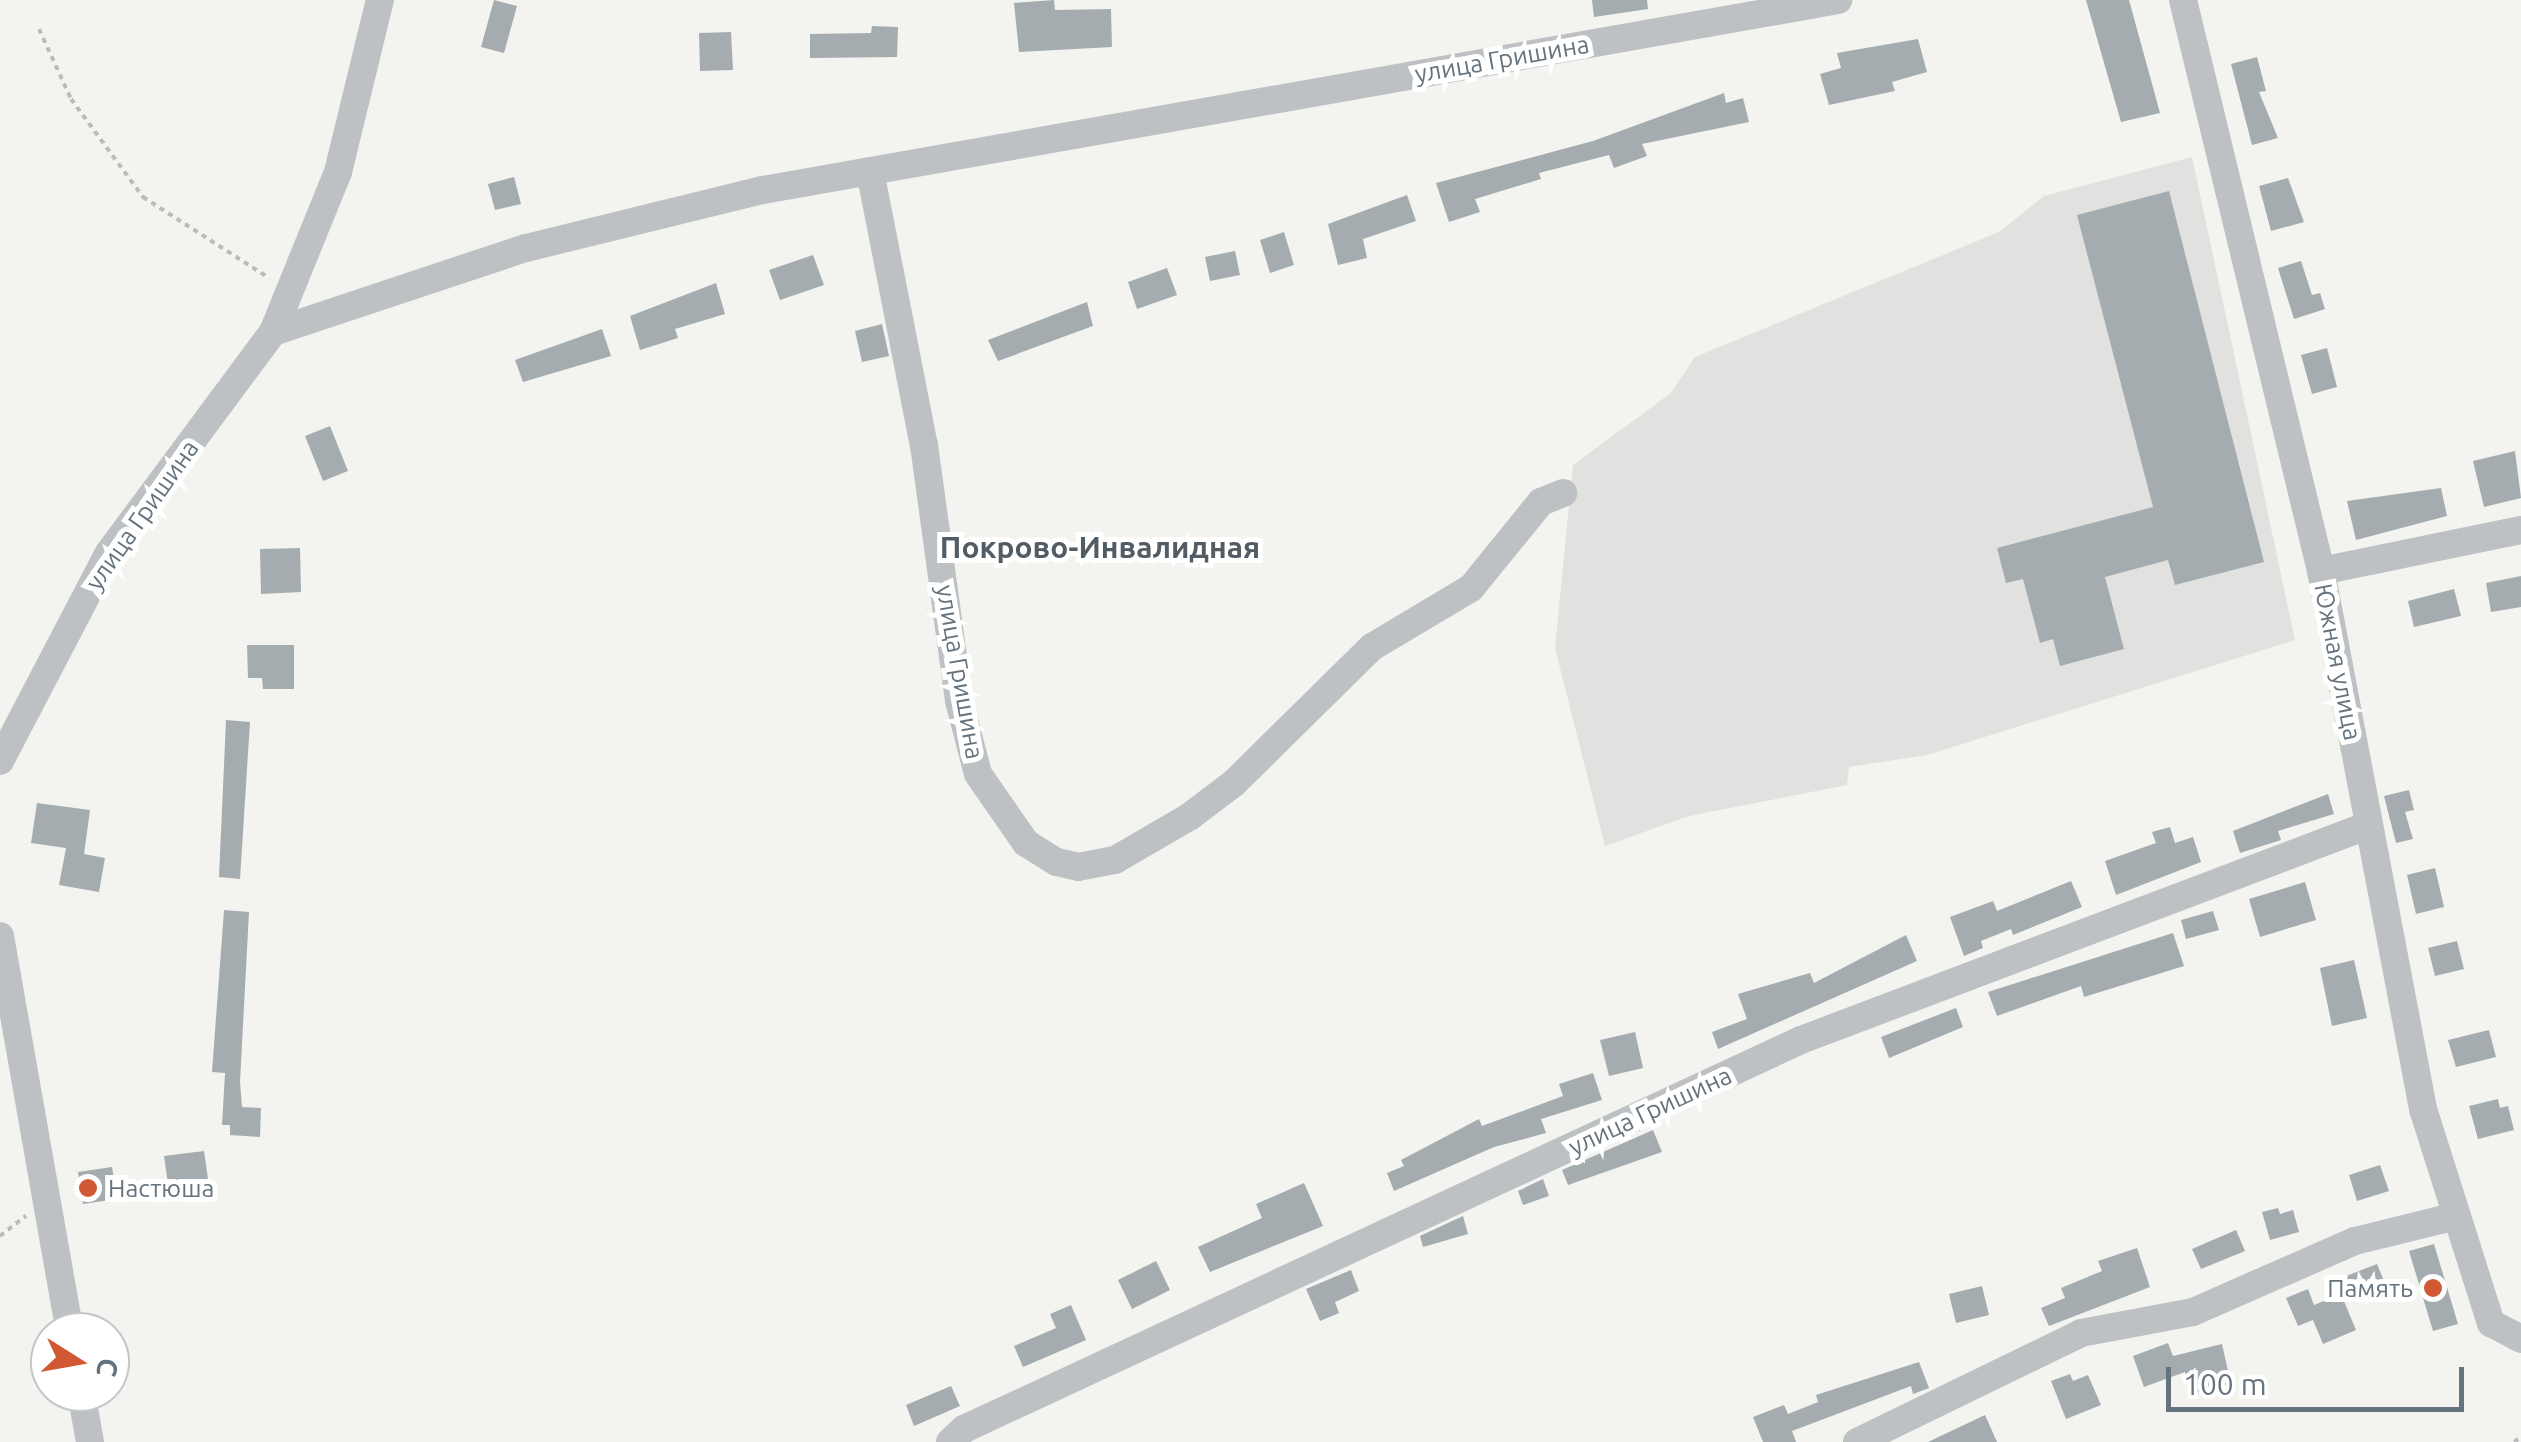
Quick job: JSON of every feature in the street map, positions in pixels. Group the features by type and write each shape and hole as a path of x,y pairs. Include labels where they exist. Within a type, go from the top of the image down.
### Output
{"street":[{"name":"улица Гришина","path":"0,761 108,554 273,332 338,172 380,0"},
{"name":"улица Гришина","path":"273,332 526,248 870,170 1838,0"},
{"name":"Южная улица","path":"2182,0 2321,571 2422,1109 2492,1324 2521,1339"},
{"name":"улица Гришина","path":"870,170 924,445 960,701 978,774 1026,844 1056,862 1078,867 1115,860 1189,817 1234,782 1372,648 1472,588 1541,502 1562,493"},
{"path":"2321,571 2521,530"},
{"name":"улица Гришина","path":"950,1442 964,1429 1802,1040 2369,825"},
{"path":"0,936 66,1312"},
{"path":"1857,1442 2081,1333 2193,1312 2355,1240 2457,1216"},
{"path":"85,1412 90,1442"}],"path":[{"path":"39,29 71,98 143,198 289,292"},
{"path":"0,1236 46,1201"},
{"path":"2514,1442 2521,1436"}],"shaded area":[{"path":"2192,157 2295,640 1927,755 1849,767 1847,785 1689,816 1605,846 1555,648 1573,465 1671,393 1695,357 1999,232 2044,196"}],"building":[{"path":"494,0 517,6 504,53 481,47"},
{"path":"1054,0 1055,10 1111,9 1112,47 1019,52 1014,3"},
{"path":"1592,0 1647,0 1648,9 1594,17"},
{"path":"2086,0 2129,0 2160,113 2121,122"},
{"path":"872,26 898,27 897,57 810,58 810,34 871,33"},
{"path":"731,32 733,70 700,71 699,33"},
{"path":"1918,39 1927,72 1892,82 1895,91 1829,105 1820,74 1841,68 1837,53"},
{"path":"2257,57 2266,91 2259,92 2278,138 2252,145 2231,64"},
{"path":"1724,93 1726,103 1743,98 1749,122 1642,144 1647,156 1614,168 1609,155 1539,173 1541,179 1475,199 1480,212 1449,222 1436,183 1593,141"},
{"path":"514,177 521,204 495,210 488,184"},
{"path":"2288,178 2304,222 2271,231 2259,186"},
{"path":"2169,191 2264,562 2175,585 2168,560 2105,577 2124,649 2060,666 2053,639 2040,643 2023,579 2006,583 1997,548 2153,507 2077,215"},
{"path":"1407,195 1416,221 1363,239 1367,258 1338,265 1328,224"},
{"path":"1284,232 1294,265 1270,273 1260,240"},
{"path":"1235,251 1240,275 1210,281 1205,257"},
{"path":"813,255 824,285 780,300 769,270"},
{"path":"2301,261 2312,295 2320,293 2325,309 2294,319 2278,268"},
{"path":"1167,268 1177,295 1137,309 1128,282"},
{"path":"716,283 725,314 675,329 678,338 640,350 630,316"},
{"path":"1087,302 1093,326 998,361 988,340"},
{"path":"882,324 889,356 862,362 855,331"},
{"path":"602,329 611,356 523,382 515,360"},
{"path":"2327,348 2337,387 2312,394 2301,355"},
{"path":"330,426 348,471 323,481 305,436"},
{"path":"2515,451 2521,498 2484,507 2473,461"},
{"path":"2441,488 2447,516 2356,540 2347,501"},
{"path":"300,548 301,592 261,594 260,549"},
{"path":"2521,576 2521,607 2491,612 2486,583"},
{"path":"2454,589 2461,616 2414,627 2408,601"},
{"path":"247,645 294,645 294,689 263,689 262,678 248,678"},
{"path":"226,720 250,722 240,879 219,877"},
{"path":"2409,790 2414,810 2405,812 2413,839 2396,843 2384,796"},
{"path":"2328,794 2334,814 2278,831 2281,840 2240,853 2233,831"},
{"path":"37,803 90,810 84,854 105,858 99,892 59,885 66,848 31,843"},
{"path":"2170,827 2175,843 2193,837 2201,862 2116,895 2105,861 2156,843 2152,832"},
{"path":"2435,868 2444,907 2416,914 2407,875"},
{"path":"2071,881 2082,907 2013,935 2011,929 1981,941 1983,948 1964,956 1950,917 1993,901 1997,911"},
{"path":"2305,882 2316,920 2260,937 2249,899"},
{"path":"224,910 249,912 240,1082 242,1107 261,1108 260,1137 230,1135 230,1125 222,1125 225,1073 212,1072"},
{"path":"2213,911 2219,930 2186,939 2181,920"},
{"path":"2173,933 2184,966 2084,997 2081,986 1997,1016 1988,992"},
{"path":"1906,935 1917,961 1718,1049 1712,1032 1747,1019 1738,994 1810,973 1814,983"},
{"path":"2457,941 2464,969 2435,976 2428,948"},
{"path":"2354,960 2367,1018 2332,1026 2320,968"},
{"path":"1956,1008 1963,1027 1889,1058 1881,1037"},
{"path":"2489,1030 2496,1057 2456,1067 2448,1040"},
{"path":"1635,1032 1643,1068 1609,1076 1600,1040"},
{"path":"1593,1073 1602,1100 1541,1119 1546,1133 1494,1147 1394,1191 1387,1173 1404,1166 1401,1160 1479,1119 1482,1126 1563,1096 1559,1084"},
{"path":"2498,1099 2500,1108 2508,1106 2514,1130 2478,1139 2469,1106"},
{"path":"1653,1130 1662,1152 1568,1185 1562,1170"},
{"path":"204,1151 208,1179 168,1184 164,1156"},
{"path":"2380,1165 2389,1191 2357,1201 2349,1175"},
{"path":"112,1167 117,1199 83,1204 78,1172"},
{"path":"1543,1179 1549,1196 1523,1205 1518,1191"},
{"path":"1304,1183 1323,1226 1210,1272 1198,1247 1262,1218 1256,1204"},
{"path":"2278,1208 2280,1214 2293,1210 2299,1232 2270,1240 2262,1212"},
{"path":"1463,1216 1468,1234 1423,1247 1420,1236"},
{"path":"2236,1230 2245,1251 2201,1269 2192,1249"},
{"name":"Память","path":"2434,1244 2458,1324 2433,1331 2409,1251"},
{"path":"2137,1248 2150,1287 2049,1326 2041,1308 2065,1298 2061,1288 2102,1271 2098,1261"},
{"path":"1156,1261 1170,1290 1132,1309 1118,1280"},
{"path":"2377,1264 2386,1286 2349,1301 2341,1278"},
{"path":"1351,1270 1359,1291 1335,1302 1339,1313 1320,1321 1306,1289"},
{"path":"1982,1286 1989,1315 1956,1323 1949,1294"},
{"path":"2308,1289 2314,1305 2341,1294 2356,1330 2323,1344 2313,1320 2298,1326 2286,1298"},
{"path":"1071,1305 1086,1340 1023,1367 1014,1346 1056,1328 1050,1314"},
{"path":"2168,1343 2173,1356 2222,1344 2231,1384 2191,1394 2185,1372 2144,1387 2133,1356"},
{"path":"1919,1362 1929,1388 1913,1394 1911,1386 1792,1431 1796,1442 1763,1442 1753,1417 1784,1405 1788,1414 1818,1402 1816,1395"},
{"path":"2070,1374 2073,1381 2088,1375 2101,1405 2066,1419 2051,1381"},
{"path":"951,1386 960,1406 914,1426 906,1405"},
{"path":"1985,1415 1997,1442 1928,1442"}],"place":[{"name":"Настюша","path":"88,1188"},
{"name":"Память","path":"2433,1288"}],"district":[{"name":"Покрово-Инвалидная","path":"1100,547"}]}
